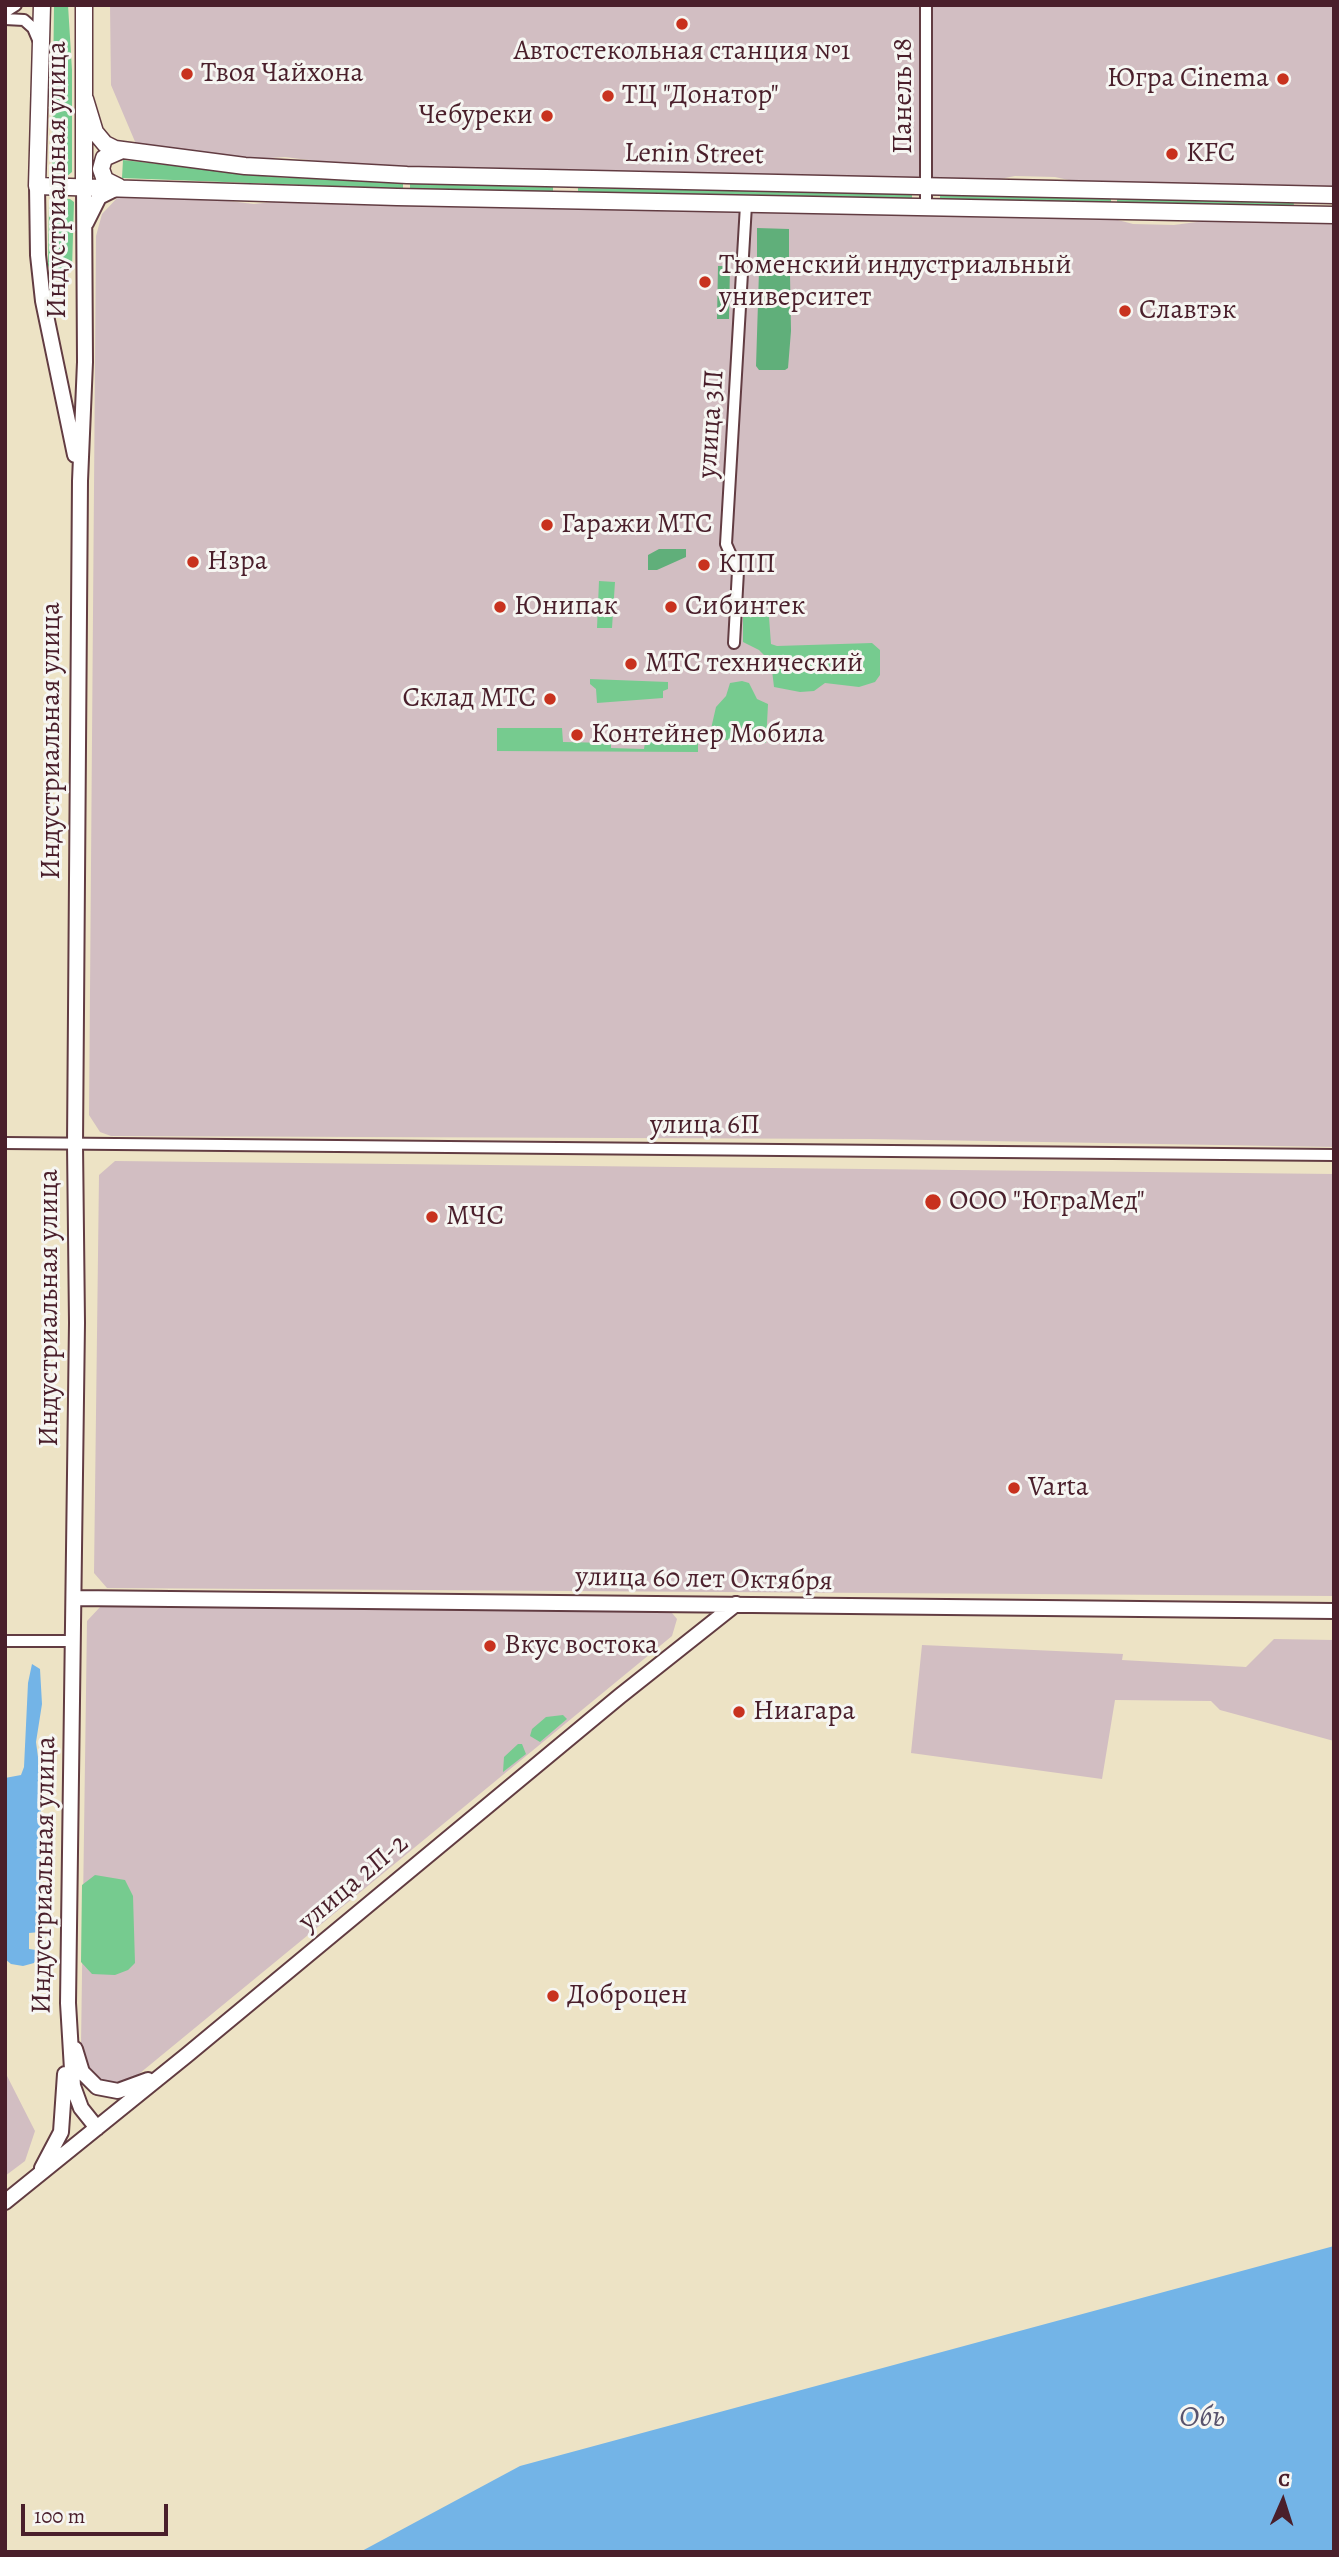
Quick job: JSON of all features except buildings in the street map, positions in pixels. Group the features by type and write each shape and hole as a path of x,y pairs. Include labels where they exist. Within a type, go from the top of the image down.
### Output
{"main road":[{"name":"Индустриальная улица","path":"42,5 37,186 38,255 43,301 80,481"},
{"name":"Индустриальная улица","path":"84,5 82,235 85,362 80,481 75,1144 78,1165 68,2003 73,2086 81,2108 97,2128"},
{"path":"85,99 88,118 97,136 105,144 120,151"},
{"path":"119,187 105,180 101,169 104,158 120,151"},
{"name":"Lenin Street","path":"120,151 323,171 565,179 1334,195"},
{"path":"564,201 565,179"},
{"name":"Lenin Street","path":"37,186 564,201 1334,215"},
{"path":"82,235 95,202 105,193 119,187"},
{"path":"1303,215 1304,194"},
{"name":"улица 60 лет Октября","path":"74,1598 1334,1611"},
{"name":"улица 2П-2","path":"5,2202 166,2072 482,1808 736,1604"},
{"path":"68,2003 78,2060 88,2080 97,2087 118,2091 166,2072"},
{"path":"35,2179 52,2154 61,2132 68,2003"}],"street":[{"path":"5,12 16,5"},
{"name":"Панель 18","path":"926,5 926,207"},
{"path":"5,19 18,18 29,24 41,48"},
{"name":"улица 3П","path":"734,643 738,571 726,544 746,205"},
{"name":"улица 6П","path":"5,1143 1334,1155"},
{"path":"5,1641 73,1641"}],"shaded area":[{"path":"110,5 1334,5 1334,187 1078,182 1055,177 1015,176 995,180 356,166 285,157 257,159 136,144 111,85"},
{"path":"120,195 195,197 254,204 282,201 1118,220 1133,224 1174,225 1204,221 1334,224 1334,1147 870,1139 111,1136 100,1132 89,1115 96,236 102,214"},
{"path":"115,1161 1334,1174 1334,1596 107,1588 94,1573 99,1175"},
{"path":"101,1606 663,1610 672,1613 677,1619 672,1636 134,2078 112,2083 102,2081 88,2069 81,2045 87,1621"},
{"path":"1274,1639 1334,1640 1334,1741 1220,1710 1211,1701 1115,1700 1102,1779 911,1753 922,1645 1123,1654 1122,1660 1246,1667"},
{"path":"5,2072 35,2131 25,2161 5,2176"}],"green space":[{"path":"54,5 68,5 72,70 72,172 66,177 58,175 52,169"},
{"path":"123,160 275,177 403,183 403,189 122,178"},
{"path":"410,183 553,186 553,193 410,189"},
{"path":"578,188 912,194 912,198 578,192"},
{"path":"940,195 1111,197 1111,203 940,200"},
{"path":"52,198 70,199 74,202 72,269 63,278 51,274 48,265 49,203"},
{"path":"1117,198 1294,204 1293,207 1117,203"},
{"path":"757,228 789,229 789,262 757,261"},
{"path":"718,266 730,266 729,319 717,319"},
{"path":"759,271 790,274 791,331 788,368 785,370 759,370 756,366"},
{"path":"659,549 686,549 686,557 657,570 648,570 648,555"},
{"path":"599,581 615,582 612,628 597,628"},
{"path":"748,609 764,612 769,617 771,644 777,646 872,643 880,650 880,675 875,682 859,687 825,683 814,691 800,692 774,687 771,662 759,650 743,642 743,616"},
{"path":"590,679 668,682 668,689 663,691 663,698 597,703 596,689 590,684"},
{"path":"730,683 749,683 757,699 768,704 766,743 712,739 710,733 716,707 726,696"},
{"path":"497,728 562,728 563,742 611,743 611,748 644,749 645,742 698,742 698,752 497,751"},
{"path":"563,1715 567,1719 540,1742 530,1736 532,1729 546,1717"},
{"path":"518,1744 522,1744 526,1754 503,1772 504,1757"},
{"path":"95,1875 125,1880 133,1896 135,1963 128,1970 115,1975 92,1974 81,1962 82,1885"}],"water":[{"path":"32,1664 40,1669 42,1704 36,1742 41,1780 40,1932 29,1933 29,1949 36,1950 39,1956 34,1963 23,1966 11,1964 5,1959 5,1778 21,1775 24,1767 28,1683"},
{"name":"Обь","path":"1334,2246 1334,2552 360,2552 520,2466"}],"place":[{"name":"Автостекольная станция №1","path":"682,24"},
{"name":"Твоя Чайхона","path":"187,74"},
{"name":"Югра Cinema","path":"1283,79"},
{"name":"ТЦ \"Донатор\"","path":"608,96"},
{"name":"Чебуреки","path":"547,116"},
{"name":"KFC","path":"1172,154"},
{"name":"Тюменский индустриальный университет","path":"705,282"},
{"name":"Славтэк","path":"1125,311"},
{"name":"Гаражи МТС","path":"547,525"},
{"name":"Нзра","path":"193,562"},
{"name":"КПП","path":"704,565"},
{"name":"Юнипак","path":"500,607"},
{"name":"Сибинтек","path":"671,607"},
{"name":"МТС технический","path":"631,664"},
{"name":"Склад МТС","path":"550,699"},
{"name":"Контейнер Мобила","path":"577,735"},
{"name":"ООО \"ЮграМед\"","path":"933,1202"},
{"name":"МЧС","path":"432,1217"},
{"name":"Varta","path":"1014,1488"},
{"name":"Вкус востока","path":"490,1646"},
{"name":"Ниагара","path":"739,1712"},
{"name":"Доброцен","path":"553,1996"}]}
